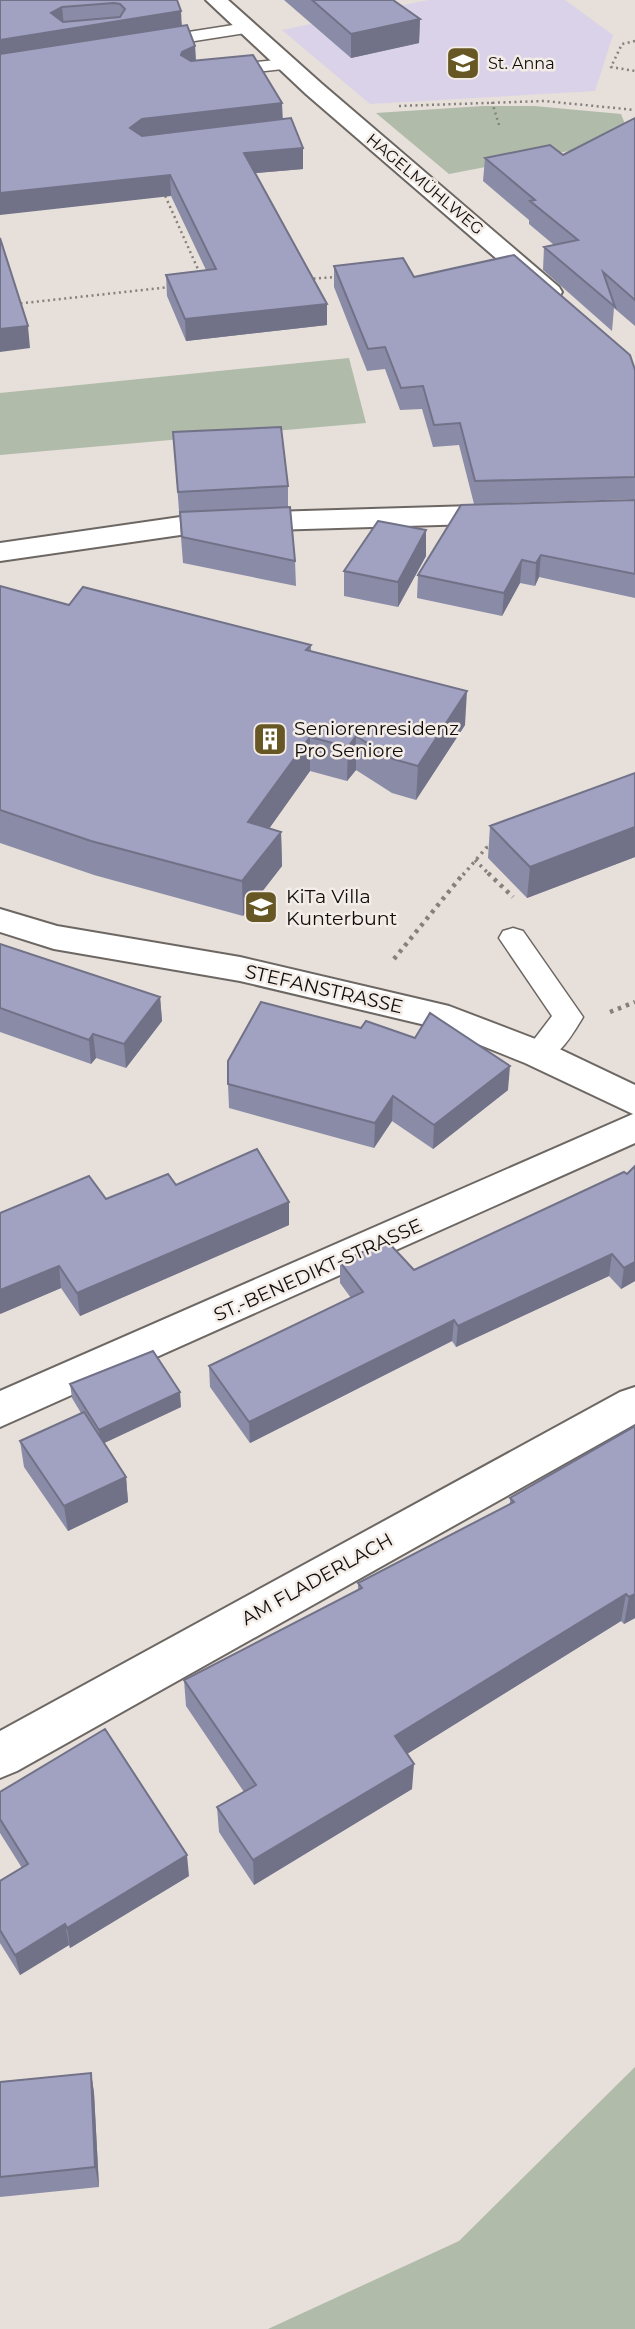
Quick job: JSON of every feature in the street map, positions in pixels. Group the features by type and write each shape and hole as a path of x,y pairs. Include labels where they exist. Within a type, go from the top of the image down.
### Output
{"street":[{"name":"HAGELMÜHLWEG","path":"216,0 568,308"},
{"path":"0,552 201,523 539,513"},
{"name":"STEFANSTRASSE","path":"0,920 54,937 240,969 449,1018 538,1054 635,1101"},
{"name":"ST.-BENEDIKT-STRASSE","path":"0,1410 635,1127"},
{"name":"AM FLADERLACH","path":"0,1756 635,1404"}],"lane":[{"path":"139,28 240,22"},
{"path":"126,47 240,22"},
{"path":"207,72 286,64"},
{"path":"513,939 568,1017 538,1054"}],"path":[{"path":"635,41 622,44 611,67 635,71"},
{"path":"395,106 544,101 635,110"},
{"path":"492,102 500,128"},
{"path":"160,185 204,283"},
{"path":"296,280 347,276"},
{"path":"14,304 177,286"},
{"path":"363,996 486,848 499,843"}],"shaded area":[{"name":"St. Anna","path":"428,0 565,0 613,35 595,91 370,104 282,30"}],"green space":[{"path":"483,106 534,106 621,114 631,139 449,174 376,113"},
{"path":"349,358 366,423 0,455 0,393"},
{"path":"635,2067 635,2329 268,2329 459,2241"}],"building":[{"path":"0,0 177,0 181,11 0,40","holes":["120,4 125,9 120,17 63,22 51,13 62,7"]},
{"path":"312,0 393,0 420,19 351,34"},
{"path":"187,25 195,46 181,55 191,61 253,55 282,103 142,119 130,128 142,136 291,118 303,148 244,153 327,304 185,319 166,275 216,269 170,175 0,193 0,54"},
{"path":"635,118 635,300 603,272 615,307 544,247 578,240 530,201 535,200 485,158 550,145 563,155"},
{"path":"0,238 28,326 0,329"},
{"path":"514,255 630,355 635,370 635,477 475,481 460,423 434,425 423,386 401,388 385,347 368,349 334,266 403,258 414,277"},
{"path":"281,427 288,486 178,492 173,432"},
{"path":"635,500 635,574 541,555 536,563 522,560 504,593 418,575 461,505"},
{"path":"290,507 295,561 182,537 180,512"},
{"path":"378,521 426,530 398,582 344,571"},
{"path":"0,586 69,605 83,587 311,645 306,650 467,691 418,766 393,759 356,736 348,747 310,737 248,822 281,832 242,881 91,841 0,810"},
{"path":"635,773 635,827 530,867 490,826"},
{"path":"0,944 160,997 124,1044 93,1034 89,1040 0,1008"},
{"path":"261,1002 361,1028 366,1021 415,1038 430,1013 510,1066 434,1125 393,1096 375,1123 228,1084 228,1061"},
{"path":"257,1149 289,1202 77,1293 59,1266 0,1290 0,1213 89,1176 106,1199 168,1174 176,1185"},
{"path":"635,1166 635,1262 624,1268 612,1254 458,1326 454,1320 249,1422 209,1366 363,1292 340,1262 387,1241 414,1270 624,1172 627,1174"},
{"path":"153,1351 180,1392 99,1430 70,1384"},
{"path":"84,1412 126,1477 64,1506 20,1441"},
{"path":"635,1426 635,1594 629,1597 626,1594 395,1736 414,1764 253,1860 217,1807 256,1785 184,1680 362,1588 358,1583 514,1502 510,1498"},
{"path":"105,1729 187,1855 67,1928 65,1924 15,1955 0,1930 0,1881 28,1864 0,1819 0,1792"},
{"path":"91,2073 95,2167 0,2177 0,2082"}],"place":[{"name":"St. Anna","path":"463,63"},
{"name":"Seniorenresidenz Pro Seniore","path":"270,739"},
{"name":"KiTa Villa Kunterbunt","path":"261,907"}]}
